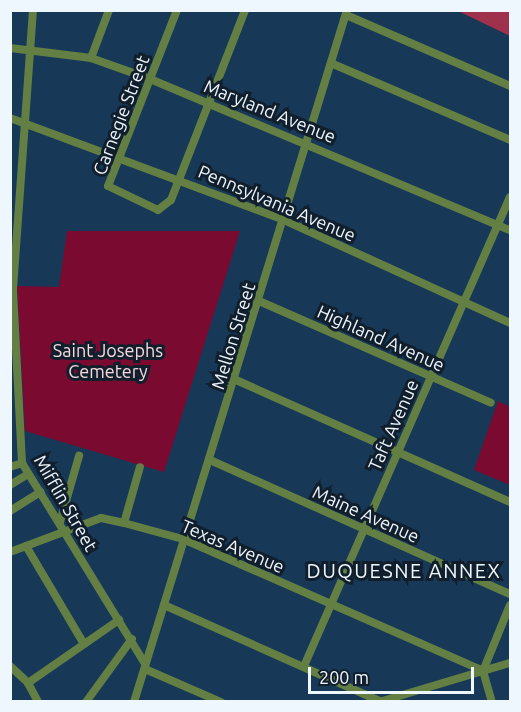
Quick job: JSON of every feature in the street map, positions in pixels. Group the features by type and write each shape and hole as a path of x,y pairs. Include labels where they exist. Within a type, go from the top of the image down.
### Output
{"street":[{"name":"Mifflin Street","path":"33,10 28,121 12,291 14,359 22,463 132,639 145,669"},
{"path":"91,58 109,10"},
{"name":"Carnegie Street","path":"177,10 119,155 112,190 162,210 174,190 177,178"},
{"path":"177,178 209,104 245,10"},
{"path":"347,13 510,86"},
{"name":"Mellon Street","path":"134,702 183,539 236,380 347,13"},
{"name":"Maryland Avenue","path":"10,48 91,58 150,79 309,142 510,230"},
{"path":"333,64 510,140"},
{"name":"Pennsylvania Avenue","path":"10,118 28,121 284,220 510,323"},
{"name":"Taft Avenue","path":"304,666 510,197"},
{"path":"10,208 21,209"},
{"name":"Highland Avenue","path":"259,301 491,403"},
{"path":"236,380 510,502"},
{"path":"60,522 80,456"},
{"name":"Maine Avenue","path":"210,460 510,594"},
{"path":"10,461 22,463"},
{"path":"10,467 22,463"},
{"path":"124,523 140,467"},
{"path":"10,485 28,474"},
{"path":"10,511 40,492"},
{"name":"Texas Avenue","path":"10,552 101,518 124,523 183,539 483,671"},
{"path":"26,546 84,644"},
{"path":"164,605 379,701 510,663"},
{"path":"492,702 483,671 510,605"},
{"path":"28,683 119,620"},
{"path":"86,702 132,639"},
{"path":"11,669 28,683 38,702"},
{"path":"145,669 220,702"}],"green space":[{"name":"Saint Josephs Cemetery","path":"67,231 240,231 164,472 25,431 17,286 59,287"},
{"path":"498,401 510,407 510,485 474,470"}],"shaded area":[{"path":"458,11 510,11 510,36"}],"district":[{"name":"DUQUESNE ANNEX","path":"404,570"}]}
